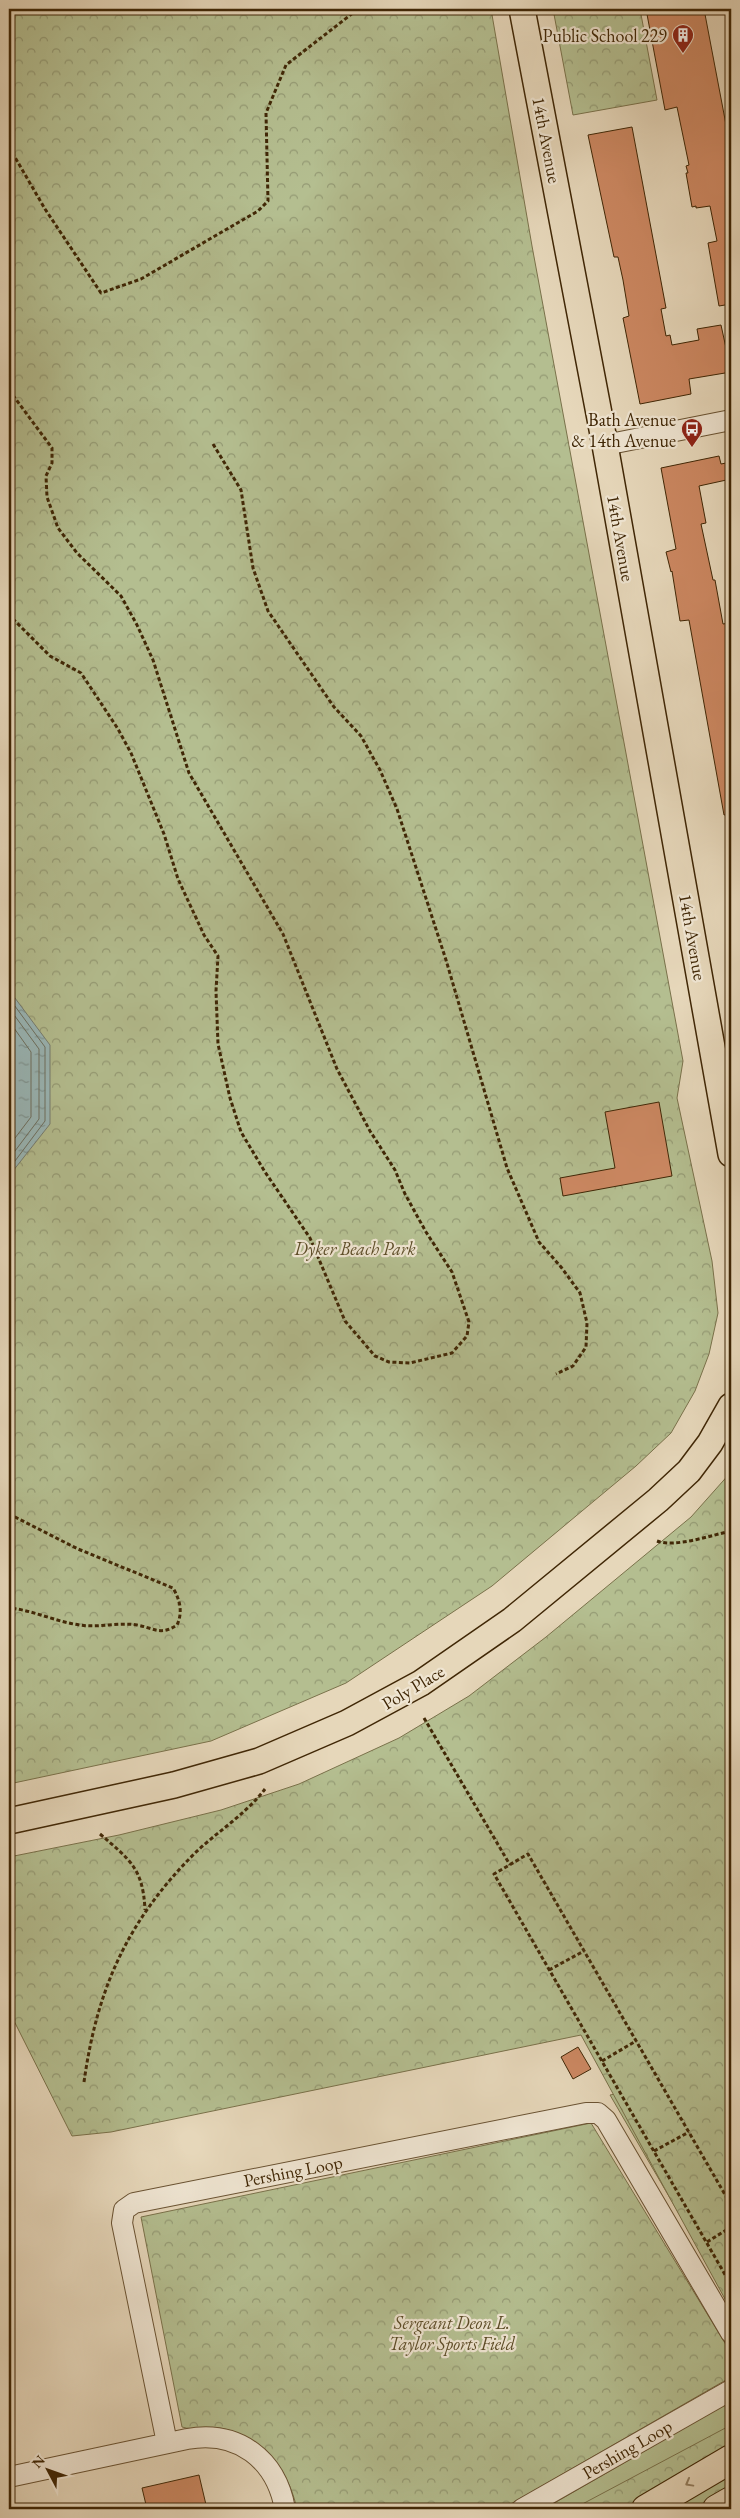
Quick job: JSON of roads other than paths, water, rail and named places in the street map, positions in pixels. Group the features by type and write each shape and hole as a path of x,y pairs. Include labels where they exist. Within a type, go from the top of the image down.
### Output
{"highway":[{"path":"646,2509 731,2459"}],"main road":[{"name":"14th Avenue","path":"522,9 724,1067"},
{"path":"724,1067 731,1154"},
{"name":"Poly Place","path":"9,1821 164,1787 259,1761 347,1723 422,1683 519,1615 658,1500 689,1471 710,1443 731,1406"}],"street":[{"path":"605,445 731,420"},
{"name":"Pershing Loop","path":"167,2443 122,2222 124,2210 134,2204 577,2115 598,2113 606,2120 731,2334"},
{"name":"Pershing Loop","path":"522,2509 731,2390"},
{"path":"9,2477 204,2436 222,2438 254,2453 271,2472 282,2493 285,2509"}],"water":[{"path":"9,990 50,1045 50,1124 9,1176"}],"place":[{"name":"Public School 229","path":"683,54"},
{"name":"Bath Avenue & 14th Avenue","path":"692,448"}],"park label":[{"name":"Dyker Beach Park","path":"355,1248"},
{"name":"Sergeant Deon L. Taylor Sports Field","path":"452,2332"}]}
